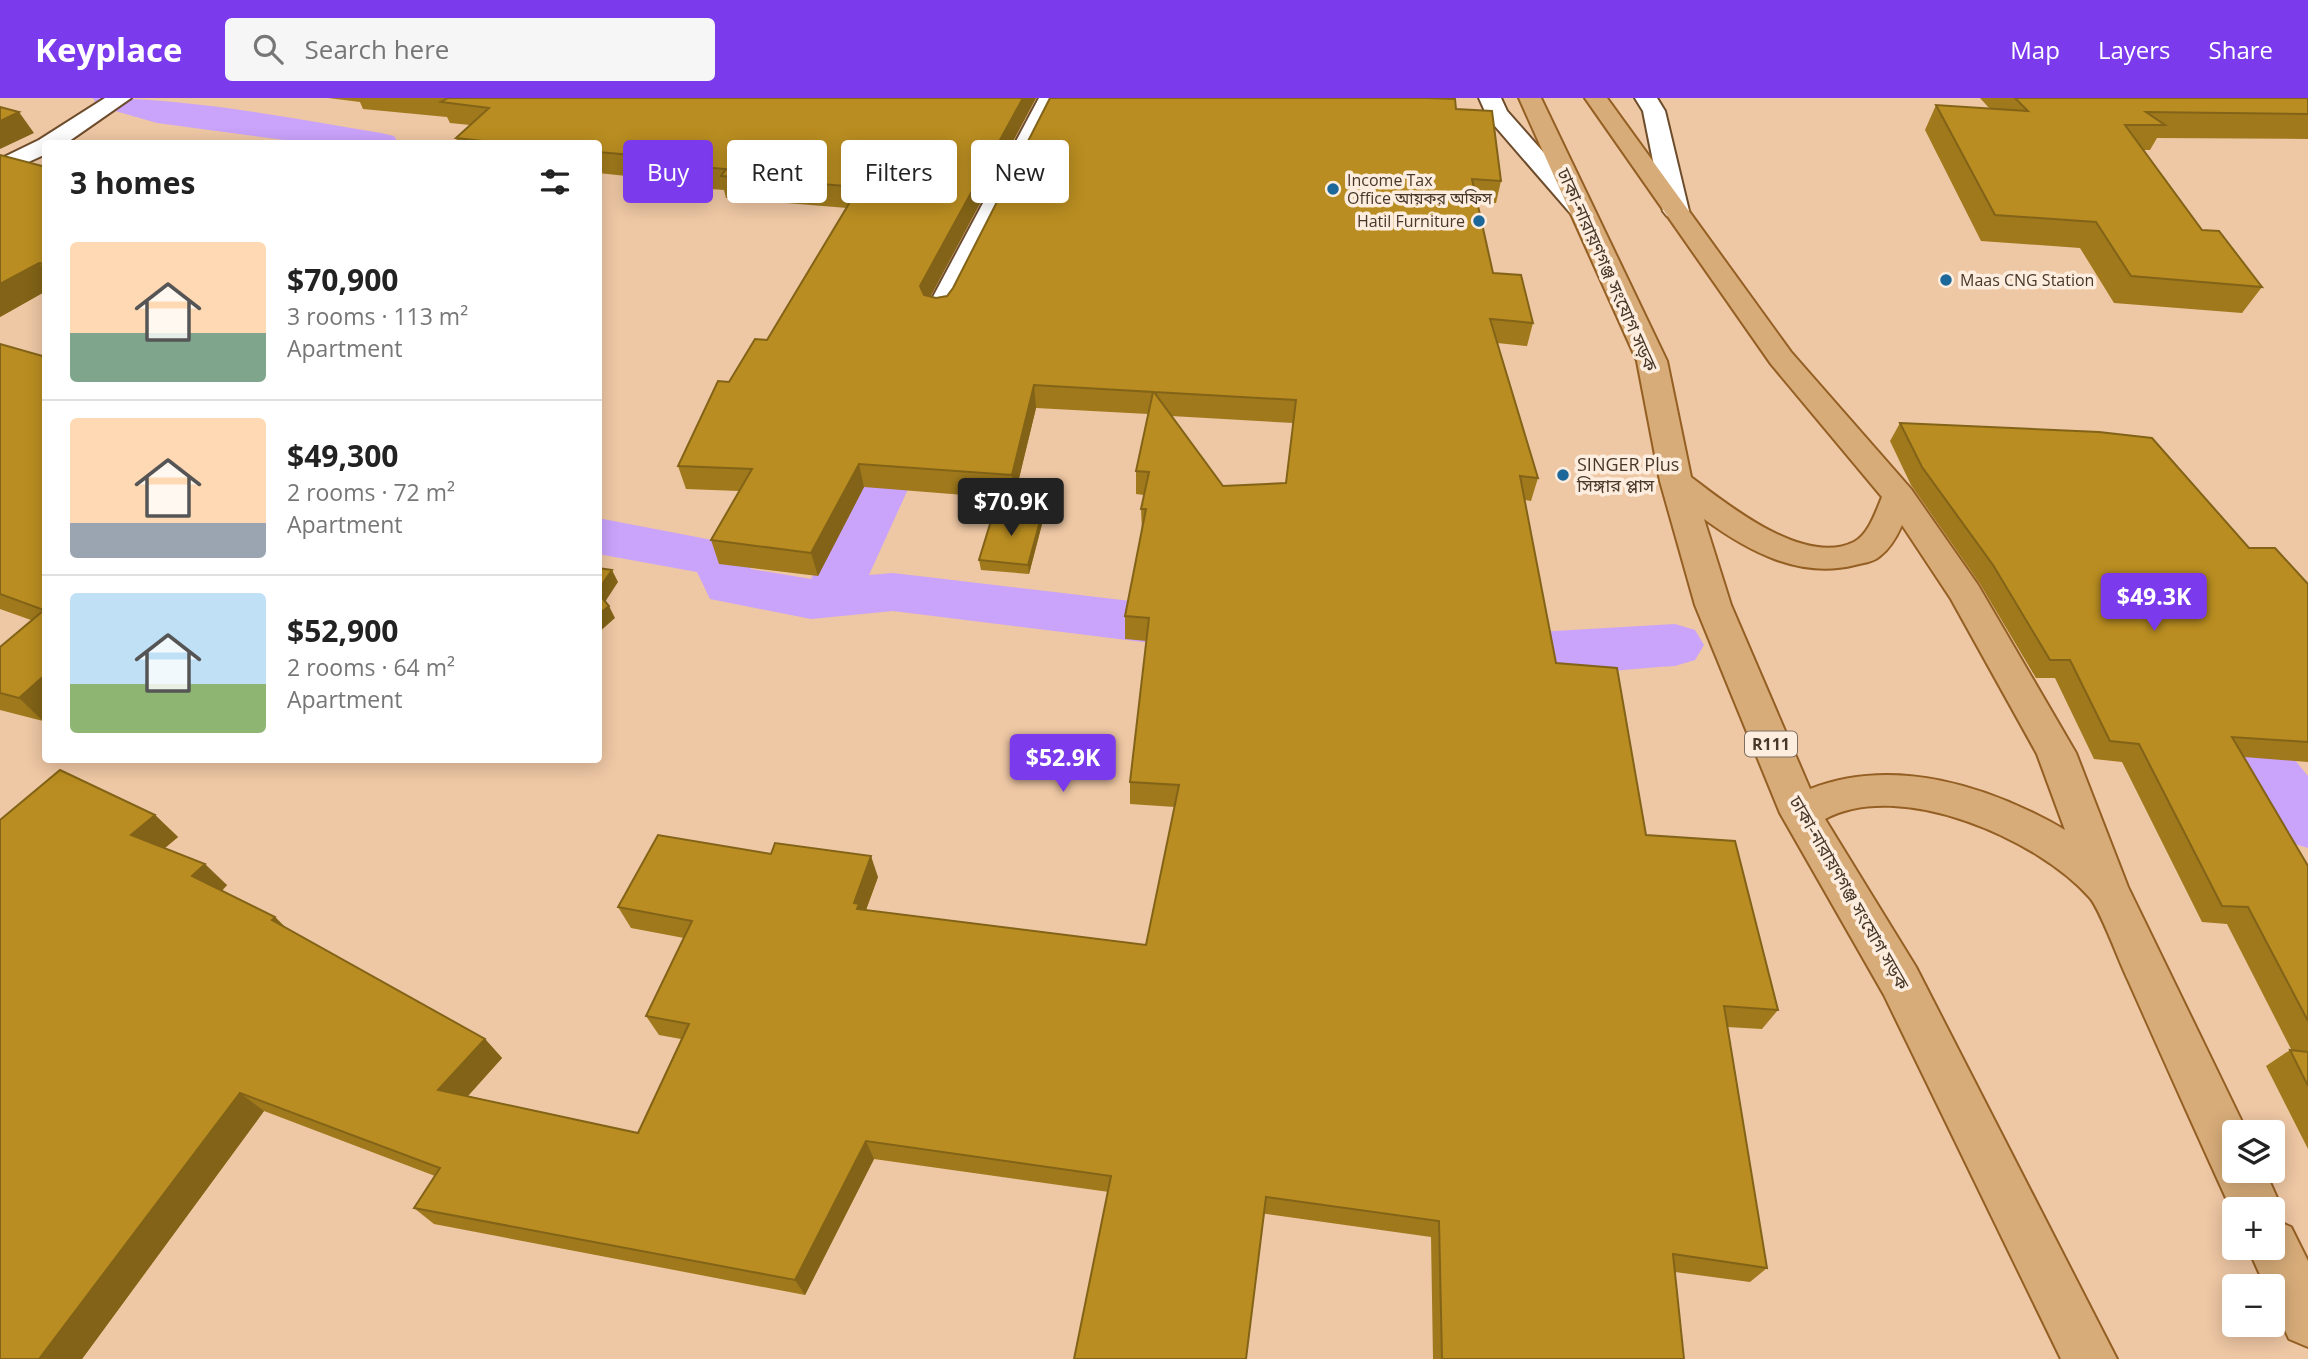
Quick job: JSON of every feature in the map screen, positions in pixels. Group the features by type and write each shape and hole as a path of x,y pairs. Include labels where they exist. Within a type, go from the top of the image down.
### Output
{"main road":[{"path":"1595,98 1781,358 1899,496 1966,594 2056,753 2107,887 2222,1134"},
{"name":"ঢাকা-নারায়ণগঞ্জ সংযোগ সড়ক","path":"1496,105 1581,210 1652,362 1676,481 1713,605 1800,813 1900,981 2090,1359"},
{"path":"1676,481 1713,511 1767,544 1801,557 1832,559 1868,550 1880,534 1899,496"},
{"path":"1800,813 1832,797 1860,792 1902,791 1949,798 2000,817 2045,839 2107,887"},
{"path":"2280,1260 2308,1320"}],"street":[{"path":"53,140 120,98"},
{"path":"940,310 1050,98"},
{"path":"1646,98 1654,111 1676,211"},
{"path":"0,168 42,147"}],"building":[{"path":"448,98 1023,98 1000,140 971,140 971,193 920,286 924,295 936,298 947,296 953,288 996,203 1069,203 1069,140 1029,140 1050,98 1427,98 1455,99 1456,109 1492,111 1501,181 1472,179 1493,273 1521,275 1533,323 1490,319 1538,478 1520,476 1556,663 1617,668 1646,835 1735,841 1778,1010 1724,1006 1767,1268 1673,1254 1684,1359 1442,1359 1439,1221 1266,1197 1246,1359 1074,1359 1111,1176 866,1141 795,1280 414,1208 440,1168 240,1093 39,1359 0,1359 0,820 60,770 155,815 131,835 205,864 192,876 275,917 272,920 485,1039 438,1090 638,1133 689,1024 646,1016 692,921 618,907 658,835 771,854 775,843 871,856 854,903 859,904 857,909 1146,945 1179,785 1130,782 1149,618 1125,616 1146,509 1141,509 1149,472 1136,471 1153,392 1034,385 1012,475 859,464 811,553 711,540 752,469 678,466 718,381 729,382 755,339 767,340 849,203 957,203 957,140 841,140 841,186 827,184 827,140 727,140 727,176 721,176 726,169 713,168 713,140 623,140 623,154 602,152 602,140 456,138 489,108 441,102","holes":["1154,392 1296,400 1286,483 1223,486"]},
{"path":"2015,98 2308,98 2308,114 2146,112 2165,125 2125,125 2202,230 2219,231 2262,287 2131,276 2096,222 1995,215 1936,105 2028,111"},
{"path":"0,107 19,112 0,121"},
{"path":"0,155 42,166 42,263 0,284"},
{"path":"0,344 42,356 42,609 0,594"},
{"path":"1900,423 2099,432 2152,438 2249,548 2275,548 2308,584 2308,742 2232,737 2308,866 2308,1021 2248,907 2222,906 2139,744 2110,741 2070,660 2050,660 1993,565 1922,467"},
{"path":"994,511 1042,514 1028,565 979,560"},
{"path":"602,569 612,570 602,584"},
{"path":"602,598 609,606 602,612"},
{"path":"42,612 42,678 19,698 0,693 0,647"},
{"path":"2290,1050 2308,1052 2308,1086"}],"waterway":[{"path":"111,98 157,112 358,140"},
{"path":"830,597 919,412"},
{"path":"602,537 719,558 730,585 811,599 830,597"},
{"path":"830,597 893,592 1207,630"},
{"path":"1468,649 1537,653 1675,645"},
{"path":"2196,701 2243,741 2308,822"}],"place":[{"name":"Income Tax Office আয়কর অফিস","path":"1333,189"},
{"name":"Hatil Furniture","path":"1479,221"},
{"name":"Maas CNG Station","path":"1946,280"},
{"name":"SINGER Plus সিঙ্গার প্লাস","path":"1563,475"}]}
